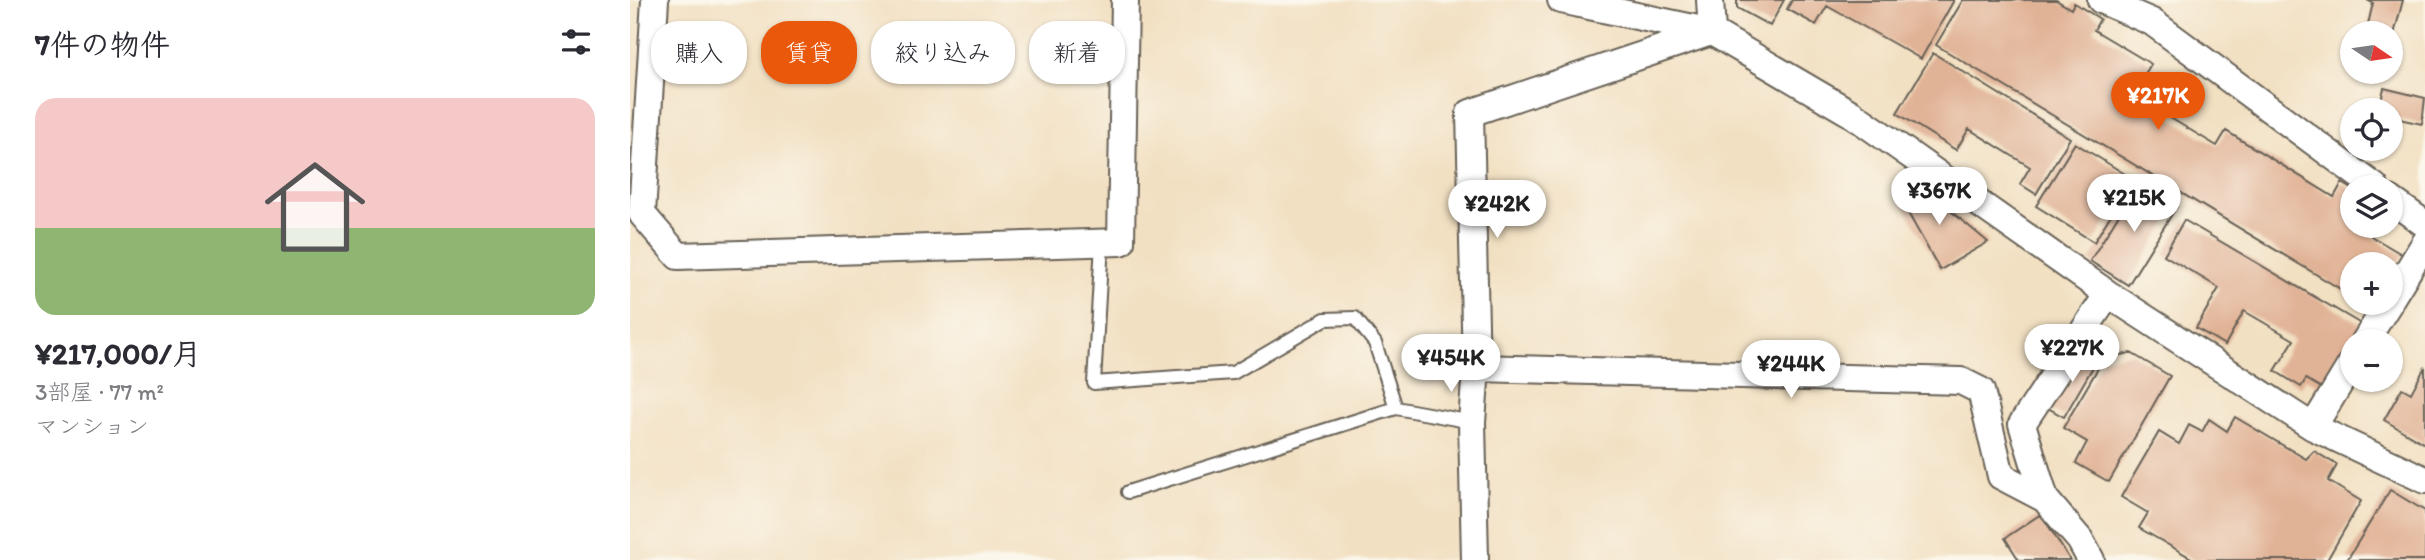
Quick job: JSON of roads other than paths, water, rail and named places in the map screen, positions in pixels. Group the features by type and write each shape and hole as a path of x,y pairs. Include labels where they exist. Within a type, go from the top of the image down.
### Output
{"street":[{"path":"655,0 642,214 678,256 1122,242 1125,0"},
{"path":"1561,0 1712,32 1852,114 2108,294 2313,427 2425,480"},
{"path":"1710,0 1712,32"},
{"path":"2101,0 2152,23 2359,175"},
{"path":"1475,560 1472,422 1476,368 1470,113 1712,32"},
{"path":"2403,208 2425,224"},
{"path":"2403,279 2425,243"},
{"path":"2045,499 2022,424 2108,294"},
{"path":"1476,368 1961,381 1981,391 2001,475 2045,499 2080,540 2091,560"},
{"path":"2313,427 2340,383"}],"lane":[{"path":"1102,243 1094,383 1233,373 1325,319 1355,318 1375,343 1396,408"},
{"path":"1128,492 1396,408 1472,422"}]}
